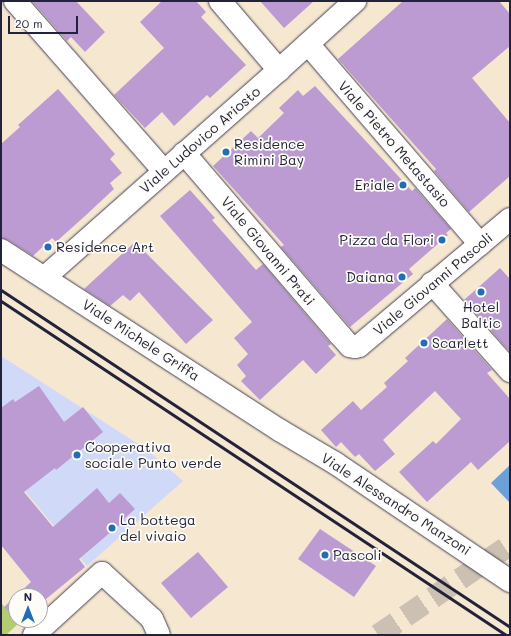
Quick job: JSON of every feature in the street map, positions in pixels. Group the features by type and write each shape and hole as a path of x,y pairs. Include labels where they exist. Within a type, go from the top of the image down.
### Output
{"street":[{"path":"15,1 164,171"},
{"path":"220,1 279,70"},
{"name":"Viale Ludovico Ariosto","path":"45,278 279,70 354,1"},
{"name":"Viale Pietro Metastasio","path":"308,44 480,244"},
{"name":"Viale Giovanni Prati","path":"184,153 340,335 350,346 355,347"},
{"name":"Viale Giovanni Pascoli","path":"355,347 359,346 432,283 510,219"},
{"name":"Viale Michele Griffa","path":"1,250 280,431"},
{"path":"432,283 510,371"},
{"name":"Viale Alessandro Manzoni","path":"280,431 335,463 510,581"},
{"path":"34,635 102,573 152,619 159,635"}],"shaded area":[{"name":"Cooperativa sociale Punto verde","path":"1,356 146,449 183,481 87,566 1,462"}],"green space":[{"path":"1,603 8,611 8,628 14,628 6,635 1,635"}],"water":[{"path":"510,465 510,503 491,483"}],"building":[{"path":"32,1 76,1 105,32 85,52 71,37 67,41"},
{"path":"162,1 196,1 206,12 201,17 246,65 210,98 207,95 174,126 162,112 145,128 114,95 164,48 140,22"},
{"path":"260,1 314,1 284,28"},
{"path":"403,1 499,1 510,14 510,46 472,78 510,123 510,176 469,212 434,171 436,169 338,59"},
{"path":"315,86 412,191 415,188 451,229 446,233 448,235 409,269 413,274 350,327 281,247 284,245 213,166 251,131 258,138 284,113 279,108 298,90 303,96"},
{"path":"58,89 115,154 110,159 122,173 110,183 114,189 56,242 52,238 33,256 8,240 1,238 1,144 20,127 18,125"},
{"path":"190,190 215,218 212,220 256,270 263,264 331,344 328,346 336,355 316,374 303,360 260,400 241,381 246,376 237,365 248,354 234,338 252,322 160,216"},
{"path":"135,242 213,320 186,344 139,292 130,301 123,295 110,306 84,289"},
{"path":"500,268 510,279 510,352 464,300"},
{"path":"447,319 492,370 487,373 510,399 510,441 478,470 471,462 427,502 399,472 433,441 436,444 461,419 435,391 383,440 395,454 375,471 359,454 355,457 341,442 336,447 321,430 353,401 361,410 387,387 384,383 408,361 405,358"},
{"path":"39,386 64,422 83,407 103,432 56,470 55,468 24,492 53,527 97,488 109,503 120,493 135,509 124,519 125,520 79,559 85,567 48,597 48,588 25,588 31,582 1,545 1,408 13,399 15,402"},
{"path":"320,529 376,566 354,597 298,559"},
{"path":"198,552 228,587 191,618 161,583"},
{"path":"8,603 8,611 4,607"}],"tunnel":[{"path":"378,635 510,545"}],"railway":[{"path":"1,290 510,627"},
{"path":"1,301 506,635"}],"place":[{"name":"Residence Rimini Bay","path":"226,152"},
{"name":"Eriale","path":"403,185"},
{"name":"Pizza da Flori","path":"442,240"},
{"name":"Residence Art","path":"48,247"},
{"name":"Daiana","path":"402,277"},
{"name":"Hotel Baltic","path":"481,292"},
{"name":"Scarlett","path":"424,343"},
{"name":"Cooperativa sociale Punto verde","path":"77,455"},
{"name":"La bottega del vivaio","path":"112,528"},
{"name":"Pascoli","path":"325,555"}]}
